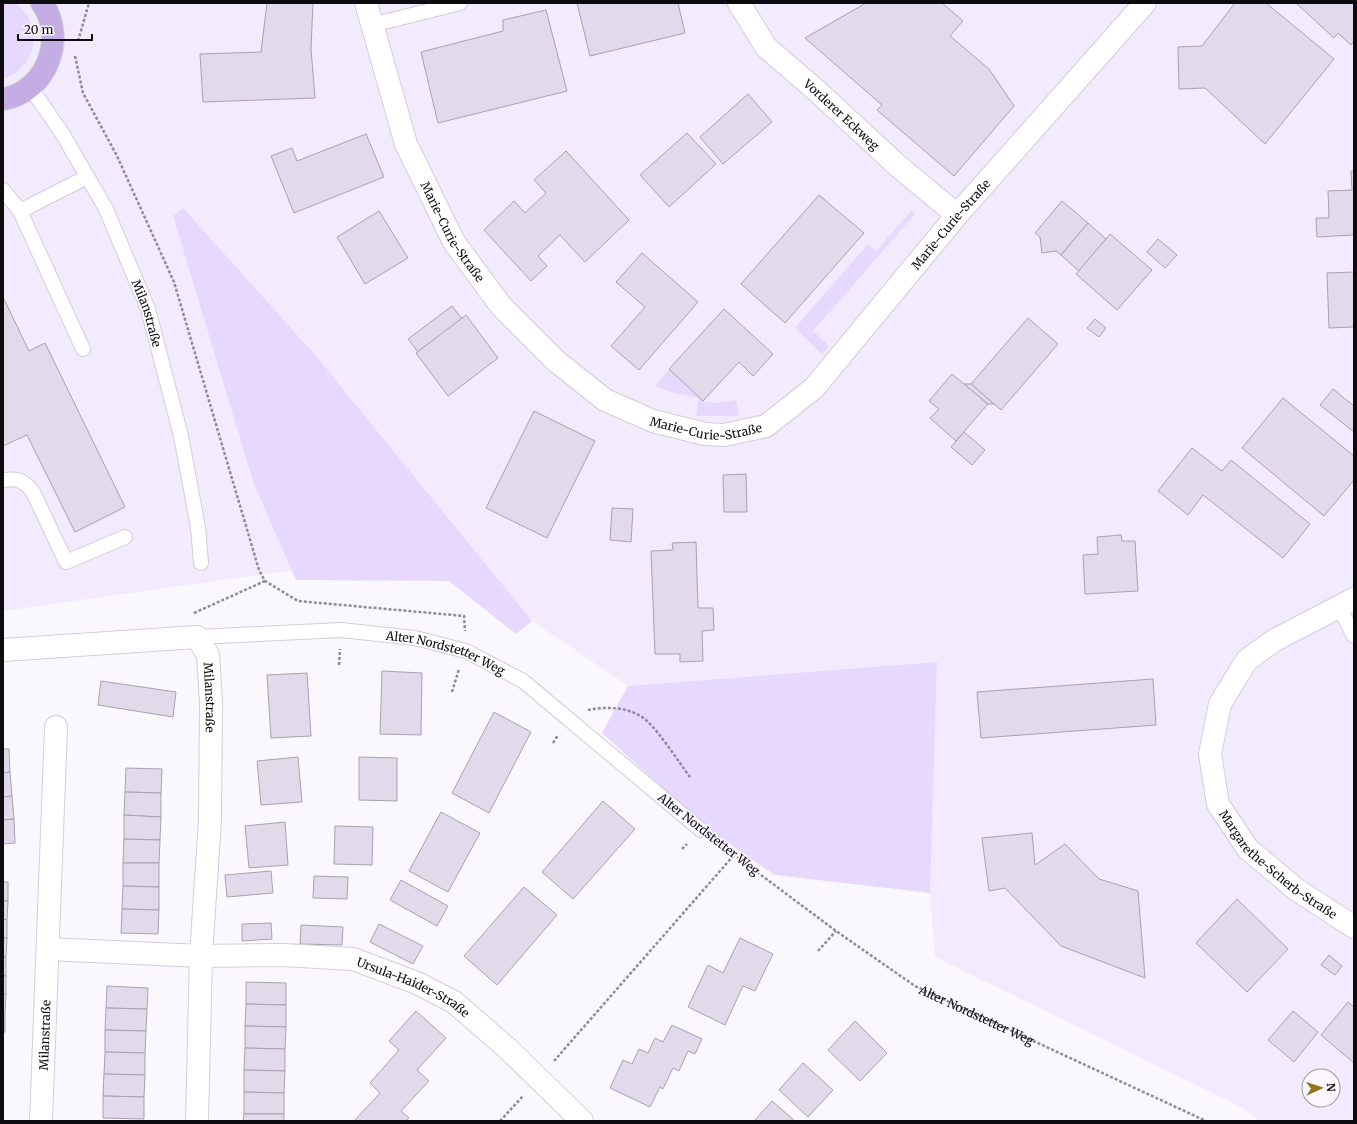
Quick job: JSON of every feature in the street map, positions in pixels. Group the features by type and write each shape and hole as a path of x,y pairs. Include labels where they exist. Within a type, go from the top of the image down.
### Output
{"main road":[{"path":"3,99 11,98 30,87 46,68 53,44 53,31 50,19 42,3"}],"street":[{"name":"Marie-Curie-Straße","path":"366,3 406,144 459,248 501,306 556,362 605,400 653,421 705,434 724,435 766,426 814,388 957,215 1145,3"},
{"name":"Vorderer Eckweg","path":"739,3 766,47 817,91 893,161 957,215"},
{"name":"Margarethe-Scherb-Straße","path":"1347,603 1275,640 1247,660 1220,704 1210,754 1218,804 1248,849 1297,890 1354,927"},
{"path":"4,645 197,637"},
{"name":"Milanstraße","path":"197,637 208,655 210,702 210,820 201,956 197,1121"},
{"name":"Milanstraße","path":"41,1121 56,727"},
{"path":"48,949 201,956"},
{"name":"Ursula-Haider-Straße","path":"201,956 283,955 353,959 416,983 454,1002 507,1048 582,1121"}],"lane":[{"path":"372,25 460,3"},
{"name":"Milanstraße","path":"30,87 62,133 106,209 148,310 181,436 198,527 201,563"},
{"path":"20,211 87,177"},
{"path":"3,190 20,211 83,349"},
{"path":"3,480 16,478 25,483 32,492 66,562 125,537"},
{"path":"1347,603 1354,636"},
{"name":"Alter Nordstetter Weg","path":"197,637 342,630 415,638 466,651 524,681 701,830"}],"path":[{"path":"76,45 89,3"},
{"path":"74,52 83,93 117,156 174,282 259,570 265,581 298,601 464,616 466,651"},
{"path":"568,718 590,710 612,708 629,710 646,720 690,777"},
{"name":"Alter Nordstetter Weg","path":"701,830 836,931 915,986 1206,1121"},
{"path":"500,1121 734,855"},
{"path":"818,951 836,931"}],"shaded area":[{"path":"3,3 1354,3 1354,1121 1260,1121 1243,1108 935,957 930,893 937,662 628,686 429,551 3,611"},
{"path":"3,3 16,3 19,6 26,14 34,35 28,59 11,76 3,79"},
{"path":"183,208 315,355 532,621 516,634 449,581 296,580 254,484 173,216"},
{"path":"912,210 915,214 813,331 829,346 822,354 795,328 868,244 876,251"},
{"path":"669,370 705,402 716,403 736,400 739,416 696,416 699,398 673,393 655,386"},
{"path":"937,662 930,893 775,875 709,830 602,733 628,686"}],"building":[{"path":"267,3 313,3 311,49 315,98 203,102 200,54 261,52"},
{"path":"577,3 678,3 685,33 590,56"},
{"path":"866,3 942,3 963,21 950,36 989,69 1014,106 954,176 877,110 882,105 805,38"},
{"path":"1235,3 1266,3 1334,59 1265,144 1205,88 1179,89 1178,47 1202,46"},
{"path":"1296,3 1354,3 1354,41 1351,45 1338,33 1334,38"},
{"path":"546,10 567,91 438,123 421,52 503,31 503,20"},
{"path":"748,94 772,122 723,164 700,137"},
{"path":"687,133 716,164 669,207 640,175"},
{"path":"366,134 384,177 294,213 271,156 292,148 297,161"},
{"path":"566,151 629,220 585,262 560,235 538,256 547,266 531,281 484,230 514,201 525,213 546,193 534,180"},
{"path":"1351,171 1354,171 1354,235 1317,237 1316,218 1329,218 1328,191 1352,190"},
{"path":"819,195 864,233 785,323 741,284"},
{"path":"1062,201 1088,223 1061,255 1056,251 1042,253 1040,237 1035,233"},
{"path":"379,211 408,258 365,284 337,237"},
{"path":"1088,223 1106,239 1079,271 1061,255"},
{"path":"1110,234 1152,270 1117,310 1076,274"},
{"path":"1158,239 1177,255 1165,268 1147,252"},
{"path":"642,253 698,302 639,370 611,346 645,307 616,282"},
{"path":"1354,272 1354,327 1329,328 1327,273"},
{"path":"3,297 29,351 45,343 125,507 75,532 27,435 3,446"},
{"path":"452,306 462,319 418,352 408,339"},
{"path":"724,309 773,354 753,376 739,362 703,401 669,369"},
{"path":"466,315 498,358 448,396 416,353"},
{"path":"1028,318 1058,344 1001,410 971,384"},
{"path":"1095,319 1106,328 1099,337 1087,328"},
{"path":"952,374 988,404 956,441 930,418 939,409 929,401"},
{"path":"964,384 971,384 994,404 988,404"},
{"path":"1333,389 1354,406 1354,432 1320,405"},
{"path":"1283,398 1354,456 1354,480 1324,516 1242,448"},
{"path":"534,411 595,441 547,538 486,508"},
{"path":"964,432 985,450 972,465 951,447"},
{"path":"1192,448 1222,471 1231,460 1310,524 1283,558 1203,495 1188,515 1158,491"},
{"path":"746,474 747,512 724,512 723,475"},
{"path":"612,508 633,509 631,542 610,540"},
{"path":"1121,535 1122,541 1135,541 1138,591 1085,594 1083,555 1098,554 1097,537"},
{"path":"696,542 698,608 713,608 714,630 702,631 703,661 680,662 680,654 655,654 651,551 673,550 672,543"},
{"path":"382,671 422,673 421,735 380,734"},
{"path":"307,673 311,736 271,738 267,675"},
{"path":"1153,679 1156,725 981,738 977,692"},
{"path":"101,681 176,692 173,717 98,705"},
{"path":"494,712 531,732 489,813 452,793"},
{"path":"3,749 9,749 10,772 3,773"},
{"path":"298,757 302,802 261,805 257,761"},
{"path":"359,757 397,758 397,801 359,800"},
{"path":"126,768 162,769 161,793 125,792"},
{"path":"10,772 12,796 3,797 3,773"},
{"path":"125,792 161,793 161,817 124,815"},
{"path":"12,796 14,819 3,820 3,797"},
{"path":"603,801 635,829 573,899 542,872"},
{"path":"441,812 480,833 448,892 409,871"},
{"path":"124,815 161,817 160,840 124,839"},
{"path":"14,819 15,843 3,844 3,820"},
{"path":"285,822 288,865 249,868 245,826"},
{"path":"335,826 373,827 372,865 334,864"},
{"path":"1032,833 1035,865 1065,844 1099,879 1138,891 1145,978 1061,946 1005,888 989,891 982,838"},
{"path":"124,839 160,840 159,863 123,863"},
{"path":"123,863 159,863 159,887 123,886"},
{"path":"271,871 273,893 227,897 225,875"},
{"path":"314,876 348,877 347,899 313,898"},
{"path":"401,880 448,906 437,926 390,900"},
{"path":"3,882 8,882 8,901 3,901"},
{"path":"123,886 159,887 159,910 122,909"},
{"path":"524,887 557,915 497,985 464,956"},
{"path":"1237,899 1288,949 1247,992 1196,943"},
{"path":"3,901 8,901 7,920 3,919"},
{"path":"122,909 159,910 158,934 121,933"},
{"path":"3,919 7,920 7,938 3,938"},
{"path":"271,923 272,939 242,941 242,924"},
{"path":"379,924 423,946 413,964 370,942"},
{"path":"301,925 343,927 342,945 300,944"},
{"path":"3,938 7,938 6,957 3,957"},
{"path":"740,938 773,954 755,991 743,986 725,1025 688,1007 708,965 723,973"},
{"path":"1329,955 1342,966 1335,975 1321,965"},
{"path":"3,957 6,957 6,976 3,976"},
{"path":"3,976 6,976 6,994 3,994"},
{"path":"246,982 286,983 286,1005 246,1004"},
{"path":"107,986 148,988 147,1009 106,1008"},
{"path":"3,994 6,994 5,1013 3,1013"},
{"path":"1348,1002 1354,1007 1354,1063 1321,1035"},
{"path":"246,1004 286,1005 286,1027 245,1026"},
{"path":"106,1008 147,1009 146,1031 105,1030"},
{"path":"416,1011 446,1038 417,1070 429,1081 401,1111 409,1118 406,1121 354,1121 380,1093 370,1083 399,1050 389,1041"},
{"path":"1293,1011 1318,1032 1294,1062 1268,1040"},
{"path":"3,1013 5,1013 5,1032 3,1032"},
{"path":"855,1021 887,1053 860,1081 828,1050"},
{"path":"672,1025 702,1039 695,1054 688,1051 679,1071 673,1068 663,1089 660,1087 650,1107 610,1088 623,1060 632,1064 639,1049 648,1053 655,1038 663,1042"},
{"path":"245,1026 286,1027 285,1049 245,1048"},
{"path":"105,1030 146,1031 145,1053 105,1052"},
{"path":"245,1048 285,1049 285,1071 244,1070"},
{"path":"105,1052 145,1053 145,1075 104,1074"},
{"path":"803,1063 833,1090 808,1117 779,1090"},
{"path":"244,1070 285,1071 284,1093 244,1092"},
{"path":"104,1074 145,1075 144,1097 103,1096"},
{"path":"244,1092 284,1093 284,1114 244,1114"},
{"path":"103,1096 144,1097 144,1119 103,1118"},
{"path":"772,1101 795,1121 754,1121"},
{"path":"244,1114 284,1114 284,1121 243,1121"}]}
